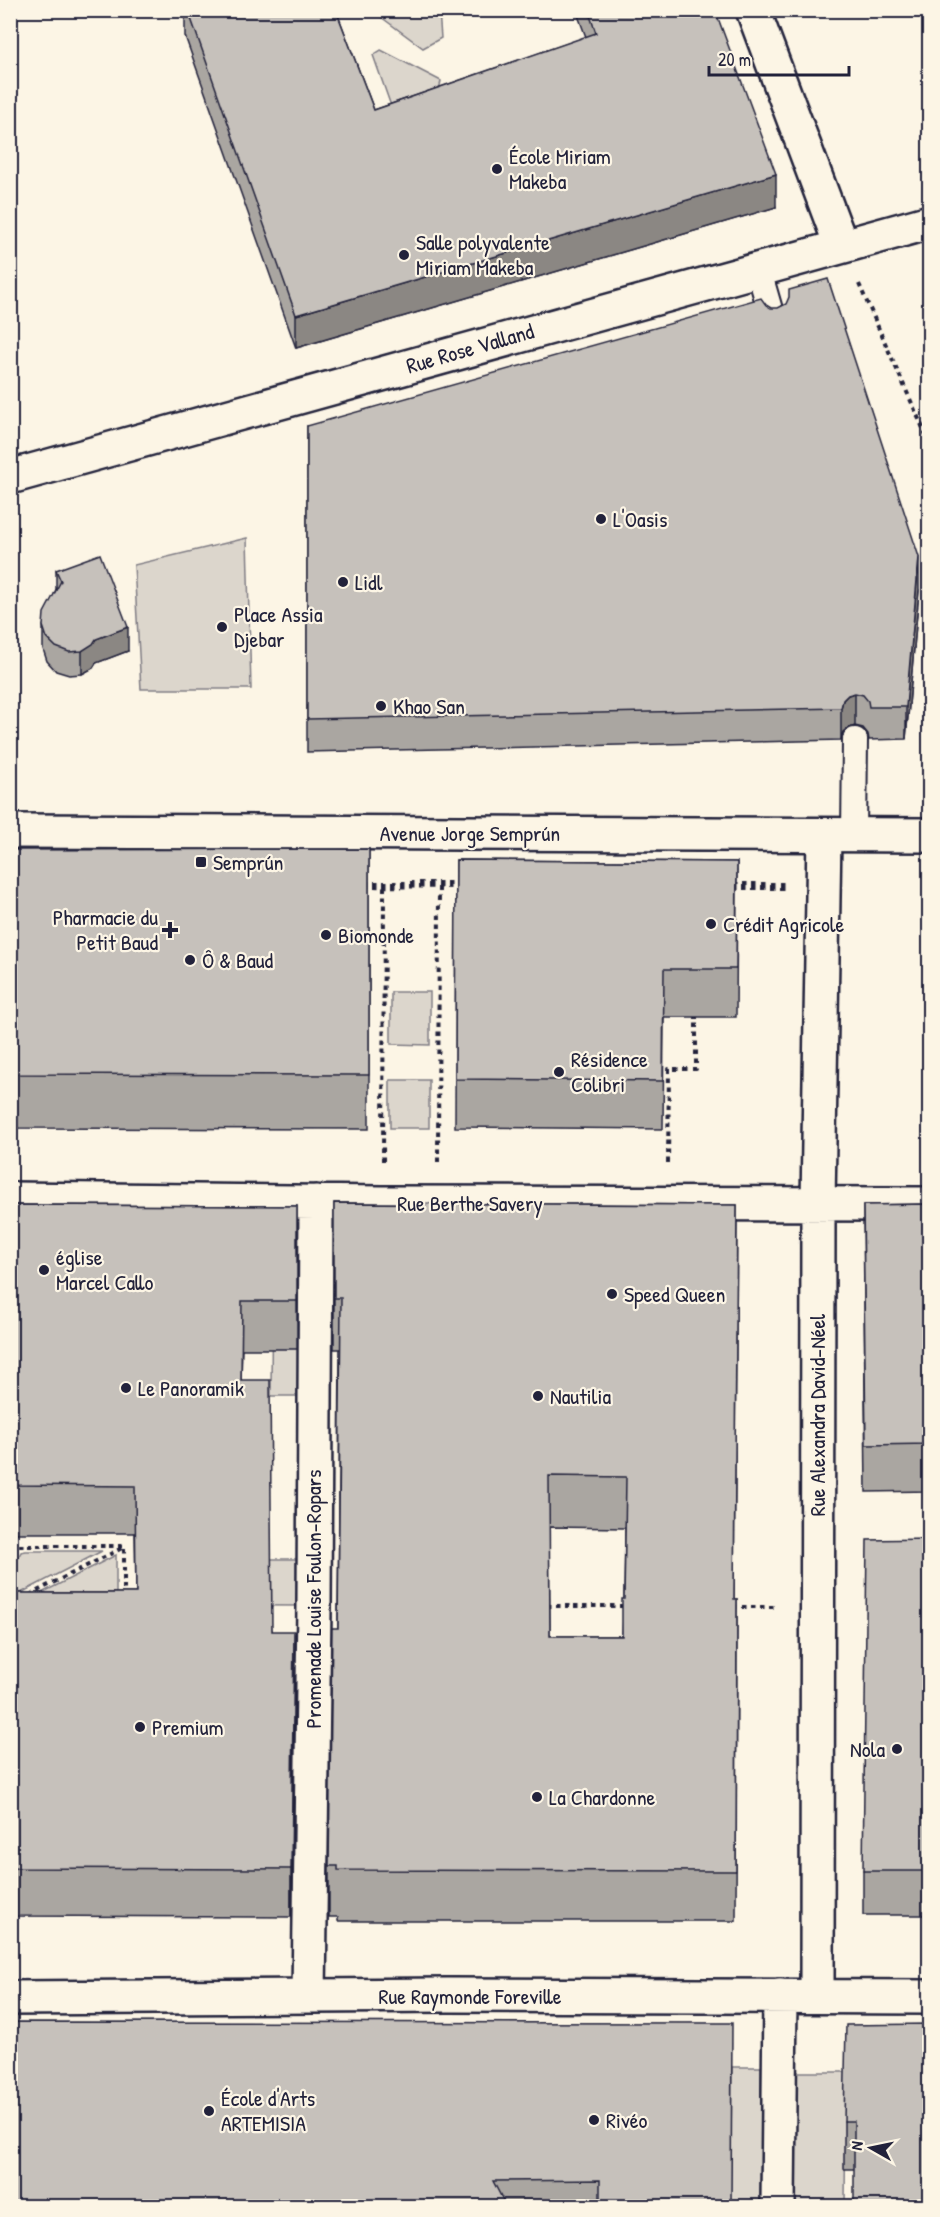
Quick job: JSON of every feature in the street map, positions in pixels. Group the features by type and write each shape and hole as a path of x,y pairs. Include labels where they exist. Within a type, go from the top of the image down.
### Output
{"street":[{"path":"753,10 841,245"},
{"name":"Rue Rose Valland","path":"10,477 930,222"},
{"name":"Avenue Jorge Semprún","path":"10,831 930,835"},
{"name":"Rue Alexandra David-Néel","path":"817,1996 818,1203 823,886 839,835"},
{"name":"Rue Berthe Savery","path":"10,1199 383,1203 930,1204"},
{"name":"Promenade Louise Foulon-Ropars","path":"309,1996 316,1202"},
{"path":"778,2206 780,1996"},
{"name":"Rue Raymonde Foreville","path":"10,1998 930,1997"}],"lane":[{"path":"758,268 775,327"},
{"path":"839,835 855,740"}],"path":[{"path":"841,245 930,444"},
{"path":"359,885 463,885 439,887 384,886 359,885"},
{"path":"383,1203 384,886"},
{"path":"729,886 823,886"},
{"path":"437,1203 439,887"},
{"path":"667,1203 669,1069 696,1069 696,1017"},
{"path":"10,1546 124,1546"},
{"path":"21,1599 124,1546"},
{"path":"124,1546 124,1599"},
{"path":"536,1606 629,1606"},
{"path":"723,1607 817,1607"}],"shaded area":[{"path":"378,11 439,11 441,38 423,48 377,14"},
{"path":"381,50 441,81 436,105 396,120 373,55"},
{"path":"247,538 251,689 141,689 134,565"},
{"path":"391,992 430,992 430,1045 391,1044"},
{"path":"390,1080 429,1080 429,1128 390,1128"},
{"path":"272,1255 305,1255 304,1396 271,1396"},
{"path":"102,1551 17,1595 17,1560 21,1552"},
{"path":"116,1555 116,1599 22,1603"},
{"path":"271,1559 304,1559 304,1606 136,1605 136,1587 270,1588"},
{"path":"732,2067 761,2067 761,2206 730,2206"},
{"path":"790,2072 846,2072 845,2206 790,2206"}],"building":[{"name":"École Miriam Makeba","path":"188,10 336,10 374,110 596,33 588,10 715,10 776,174 296,315"},
{"name":"L'Oasis","path":"828,279 919,557 906,707 869,707 863,695 855,693 843,700 841,708 307,719 307,426 761,298 771,308 778,308 786,304 789,290"},
{"path":"100,554 128,627 96,639 93,644 82,651 69,652 56,647 47,638 43,626 44,613 61,581 56,570"},
{"name":"Ô & Baud","path":"369,849 369,1075 10,1074 10,850"},
{"name":"Résidence Colibri","path":"456,860 737,862 736,969 664,969 663,1081 455,1079"},
{"path":"334,1203 737,1205 734,1599 737,1599 736,1871 338,1870 338,1866 329,1866 332,1628 338,1628 341,1298 334,1298","holes":["549,1476 626,1477 622,1636 550,1636"]},
{"path":"930,1204 930,1444 866,1445 863,1205"},
{"path":"10,1205 297,1206 297,1301 242,1301 241,1380 270,1380 272,1631 294,1631 291,1869 10,1868 10,1593 136,1593 135,1486 10,1485"},
{"name":"Nola","path":"930,1539 930,1871 863,1871 867,1540"},
{"path":"10,2022 732,2023 731,2206 600,2206 600,2180 493,2181 506,2206 10,2206"},
{"path":"930,2024 930,2206 854,2206 854,2121 844,2121 846,2025"}],"place":[{"name":"École Miriam Makeba","path":"497,169"},
{"name":"Salle polyvalente Miriam Makeba","path":"404,255"},
{"name":"L'Oasis","path":"601,519"},
{"name":"Lidl","path":"343,582"},
{"name":"Place Assia Djebar","path":"222,627"},
{"name":"Khao San","path":"381,706"},
{"name":"Semprún","path":"201,862"},
{"name":"Crédit Agricole","path":"711,924"},
{"name":"Pharmacie du Petit Baud","path":"170,930"},
{"name":"Biomonde","path":"326,935"},
{"name":"Ô & Baud","path":"190,960"},
{"name":"Résidence Colibri","path":"559,1072"},
{"name":"église Marcel Callo","path":"44,1270"},
{"name":"Speed Queen","path":"612,1294"},
{"name":"Le Panoramik","path":"126,1388"},
{"name":"Nautilia","path":"538,1396"},
{"name":"Premium","path":"140,1727"},
{"name":"Nola","path":"897,1749"},
{"name":"La Chardonne","path":"537,1797"},
{"name":"École d'Arts ARTEMISIA","path":"209,2111"},
{"name":"Rivéo","path":"594,2120"}]}
